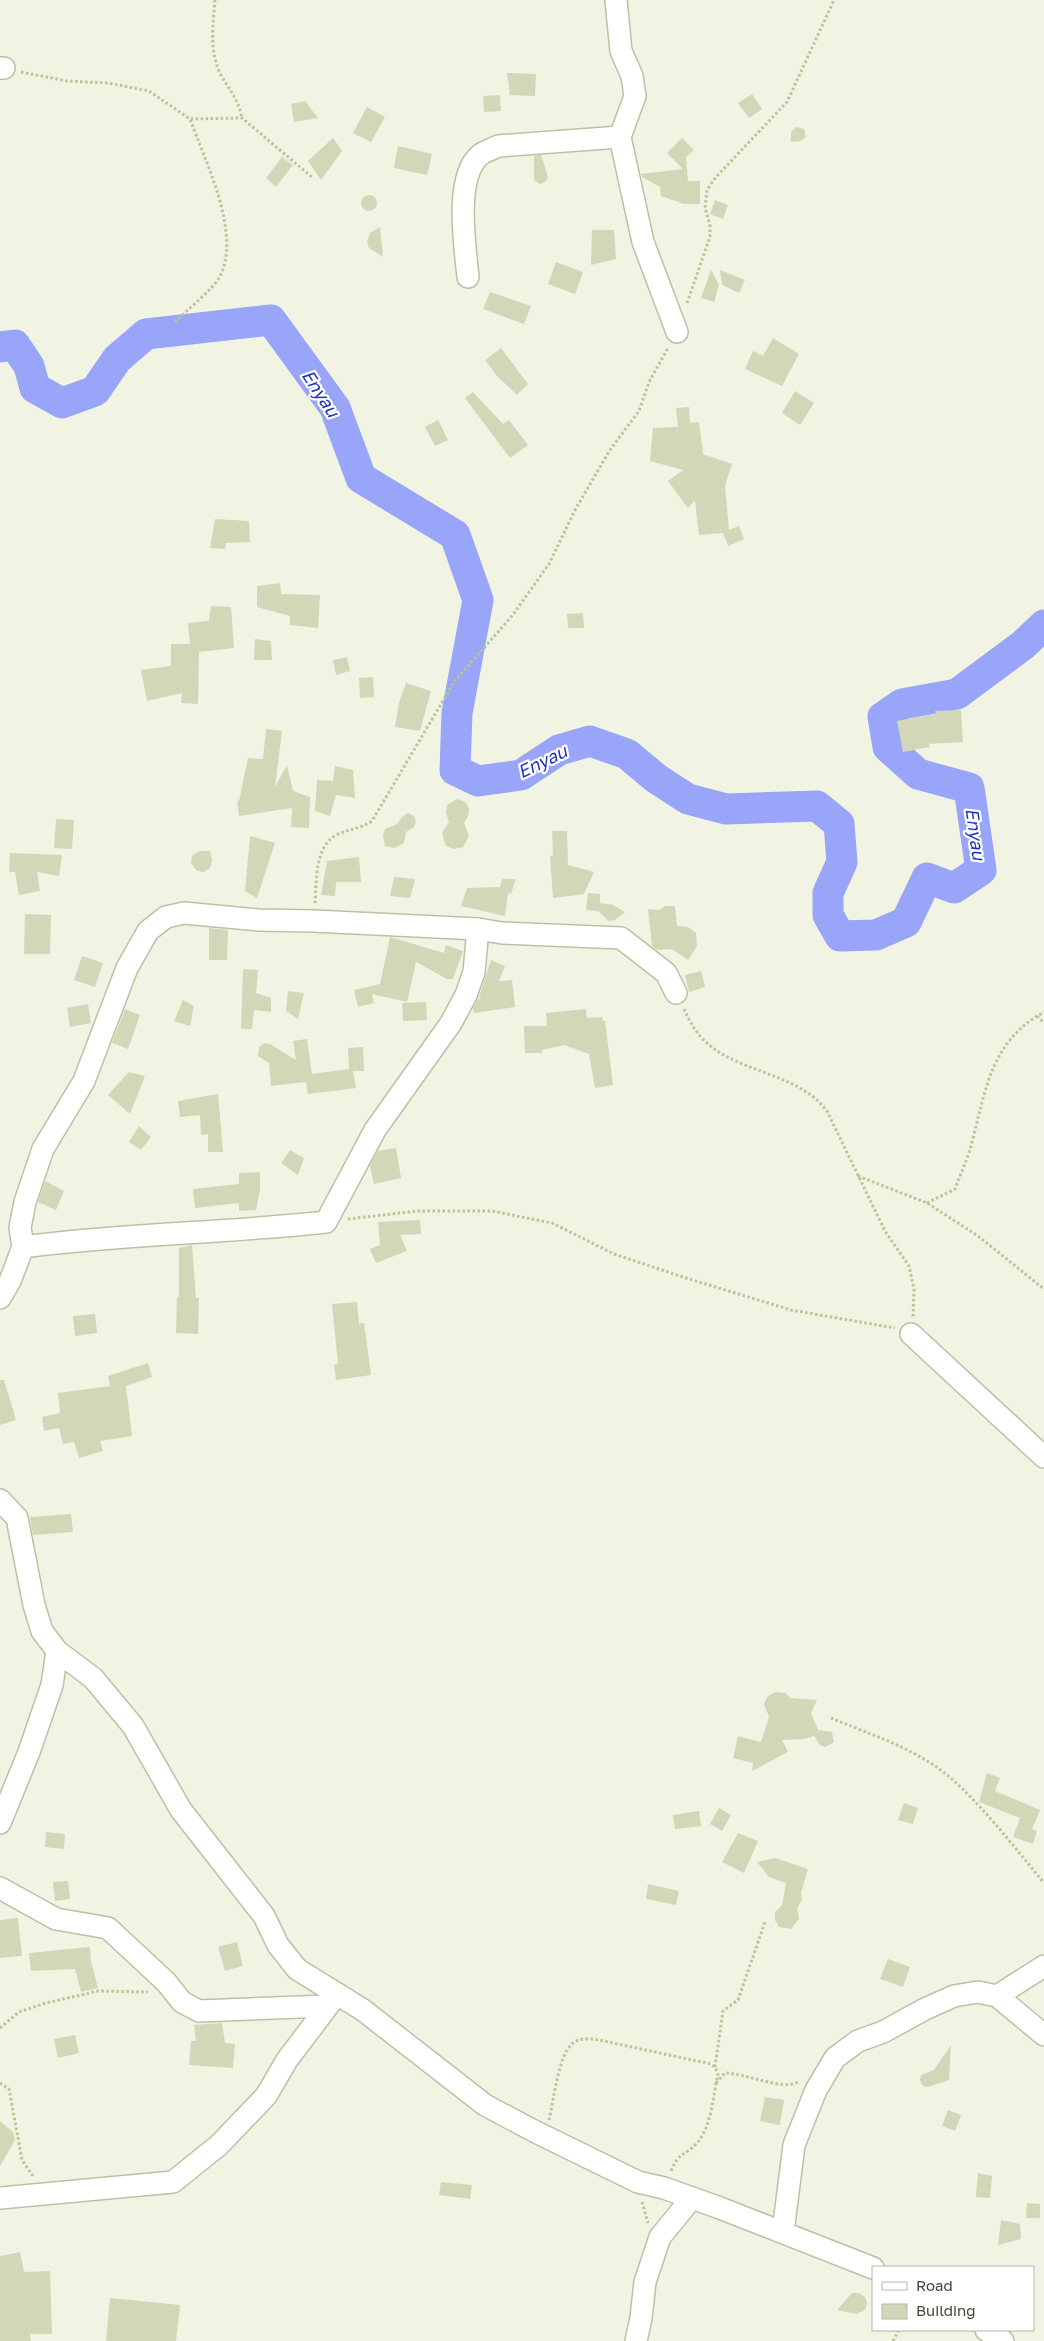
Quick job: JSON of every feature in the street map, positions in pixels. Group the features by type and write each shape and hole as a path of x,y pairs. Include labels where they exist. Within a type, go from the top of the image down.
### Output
{"street":[{"path":"616,0 620,43 632,76 635,96 620,137 643,242 677,332"},
{"path":"468,277 463,213 471,168 480,155 498,146 620,137"},
{"path":"0,1298 10,1281 23,1247 20,1228 25,1202 43,1149 84,1081 127,968 148,931 166,917 184,912 259,920 478,929 502,933 621,938 666,973 676,993"},
{"path":"23,1247 71,1241 155,1237 326,1222 375,1130 451,1023 466,995 474,972 478,929"},
{"path":"911,1334 1044,1457"},
{"path":"0,1500 17,1518 37,1619 42,1631 57,1651 93,1678 133,1726 181,1810 264,1916 278,1945 297,1969 332,2000"},
{"path":"0,1823 29,1752 52,1685 57,1651"},
{"path":"0,1888 56,1918 108,1928 166,1982 173,1993 188,2007 199,2011 332,2000 363,2010 485,2105 546,2137 638,2182 664,2188 692,2198 872,2268"},
{"path":"998,1996 1044,1966"},
{"path":"783,2232 794,2145 816,2090 835,2058 858,2041 883,2032 954,1996 978,1992 998,1996 1044,2035"},
{"path":"0,2198 166,2184 179,2178 219,2145 266,2096 287,2060 332,2000"},
{"path":"636,2341 645,2282 660,2237 692,2198"},
{"path":"988,2331 1003,2341"}],"path":[{"path":"215,0 212,32 215,56 220,73 237,99 242,118 313,178"},
{"path":"314,921 320,853 335,836 365,826 372,821 454,682 512,616 533,588 610,450 639,411 649,382 677,332 710,238 710,226 705,208 707,190 716,177 787,102 834,0"},
{"path":"2,68 66,81 108,83 149,91 190,119 242,118"},
{"path":"175,322 218,278 227,248 224,219 190,119"},
{"path":"326,1222 418,1211 473,1211 492,1212 552,1223 614,1254 686,1278 791,1310 886,1325 911,1334 914,1289 909,1266 884,1231 827,1111 818,1099 802,1088 720,1054 706,1043 693,1028 676,993"},
{"path":"927,1203 955,1188 972,1144 984,1091 1003,1047 1037,1016 1044,1012"},
{"path":"1037,1016 1044,1023"},
{"path":"858,1176 927,1203 978,1236 1044,1289"},
{"path":"831,1718 890,1742 928,1762 952,1780 997,1827 1044,1883"},
{"path":"664,2188 678,2156 697,2142 707,2125 718,2074 715,2066 723,2011 738,2000 765,1922"},
{"path":"0,2028 20,2012 46,2003 98,1991 173,1993"},
{"path":"546,2137 564,2052 574,2041 586,2038 599,2040 715,2066"},
{"path":"716,2083 725,2073 738,2073 780,2086 796,2084 801,2079"},
{"path":"0,2083 9,2089 22,2160 45,2193"},
{"path":"638,2182 645,2220 660,2237"}],"building":[{"path":"507,73 536,74 535,96 510,95"},
{"path":"752,94 762,109 749,118 738,103"},
{"path":"500,95 501,111 484,112 483,96"},
{"path":"305,101 318,118 294,122 291,104"},
{"path":"367,107 385,117 371,142 353,133"},
{"path":"796,127 804,129 806,137 801,141 791,142 791,132"},
{"path":"333,138 342,151 321,180 308,161"},
{"path":"682,138 694,150 686,157 688,181 700,181 700,204 684,204 661,196 660,187 642,177 641,174 683,169 667,153"},
{"path":"398,146 432,154 427,175 394,168"},
{"path":"541,155 548,177 546,181 540,184 534,180 534,156"},
{"path":"282,157 293,165 276,187 266,178"},
{"path":"369,195 375,197 377,203 375,209 369,211 363,209 361,203 363,197"},
{"path":"715,200 728,205 723,219 710,214"},
{"path":"380,227 383,257 369,248 367,242 370,233"},
{"path":"592,230 614,230 616,259 591,265"},
{"path":"556,262 583,272 575,294 548,284"},
{"path":"711,270 719,285 714,302 701,298"},
{"path":"720,270 745,280 739,293 722,285"},
{"path":"490,292 531,306 524,324 483,309"},
{"path":"773,338 799,354 782,386 745,369 753,351 763,356"},
{"path":"501,348 528,384 517,395 497,376 485,360"},
{"path":"795,391 814,403 800,425 782,413"},
{"path":"473,392 503,424 509,420 528,445 510,458 465,398"},
{"path":"689,407 690,423 699,422 703,454 732,464 725,486 729,530 739,526 744,539 728,546 723,533 699,535 695,501 688,508 668,481 683,470 650,461 653,428 678,427 676,408"},
{"path":"438,420 448,440 435,446 425,427"},
{"path":"215,519 249,521 250,542 226,543 225,549 210,548"},
{"path":"280,583 281,594 320,595 318,628 290,625 290,616 257,607 257,586"},
{"path":"211,606 231,607 234,648 199,652 198,704 181,703 182,693 147,701 141,670 171,666 171,644 190,644 188,623 209,621"},
{"path":"583,613 584,628 568,628 567,614"},
{"path":"255,639 271,641 272,660 254,660"},
{"path":"347,657 350,671 336,675 333,660"},
{"path":"373,677 374,697 360,698 359,678"},
{"path":"406,683 431,691 420,731 395,727 399,703"},
{"path":"961,710 963,742 929,744 930,747 903,752 897,721 936,714 935,711"},
{"path":"266,729 282,731 275,787 287,765 293,791 310,797 309,828 291,827 292,808 239,816 237,801 239,801 248,758 263,759"},
{"path":"335,766 353,770 355,798 336,795 330,816 315,811 317,780 333,781"},
{"path":"457,799 465,802 469,808 468,816 464,823 469,836 463,847 454,849 446,846 442,833 449,822 446,813 447,805"},
{"path":"408,813 414,816 416,822 414,827 406,832 404,843 394,848 385,846 383,836 385,829 397,824"},
{"path":"56,819 74,820 72,849 54,848"},
{"path":"552,831 567,831 568,865 594,872 584,894 553,898 550,856 553,855"},
{"path":"250,836 275,843 257,898 245,891"},
{"path":"200,851 210,851 212,861 210,868 204,872 197,871 191,863 192,856"},
{"path":"10,853 62,855 59,876 37,872 40,891 19,895 15,872 9,872"},
{"path":"359,857 361,882 336,882 335,896 321,895 327,861"},
{"path":"394,877 415,879 410,898 390,896"},
{"path":"502,879 516,879 511,894 508,893 505,916 461,906 467,888 500,887"},
{"path":"588,893 600,894 600,903 613,905 625,912 615,920 609,921 598,911 586,910"},
{"path":"665,906 675,906 677,926 688,927 696,933 697,946 688,960 672,949 657,950 652,946 648,909 659,910"},
{"path":"25,914 51,915 50,954 24,954"},
{"path":"209,928 228,930 227,960 209,960"},
{"path":"390,937 444,953 446,945 463,951 453,979 447,979 416,962 407,1002 372,994 374,1003 358,1007 354,990 380,984"},
{"path":"82,956 103,963 95,987 74,980"},
{"path":"491,960 505,966 499,981 512,980 515,1007 474,1013 473,1008 478,999 481,999 479,997"},
{"path":"243,969 258,970 256,993 271,998 271,1012 254,1010 252,1029 241,1029"},
{"path":"701,971 705,987 689,992 685,975"},
{"path":"288,991 304,993 298,1019 286,1011"},
{"path":"183,1000 194,1006 190,1026 174,1021"},
{"path":"426,1002 427,1020 403,1021 402,1003"},
{"path":"88,1004 91,1023 70,1027 67,1008"},
{"path":"125,1009 140,1015 128,1049 112,1043"},
{"path":"586,1009 587,1018 602,1017 603,1021 605,1021 613,1085 595,1088 589,1054 564,1045 542,1050 542,1053 525,1053 524,1026 547,1026 546,1013"},
{"path":"307,1039 312,1074 349,1069 348,1048 363,1047 364,1071 353,1071 356,1088 308,1094 306,1082 271,1086 269,1063 258,1056 259,1047 264,1043 270,1044 296,1060 293,1041"},
{"path":"129,1072 145,1076 130,1114 108,1095"},
{"path":"218,1094 223,1152 208,1152 208,1134 201,1135 200,1115 180,1117 178,1101"},
{"path":"139,1126 151,1137 141,1150 129,1142"},
{"path":"396,1148 401,1178 374,1184 370,1166 378,1151"},
{"path":"290,1150 304,1158 298,1175 281,1163"},
{"path":"260,1172 260,1190 256,1210 239,1211 239,1203 195,1208 193,1189 239,1184 239,1173"},
{"path":"45,1181 64,1191 56,1210 38,1202"},
{"path":"420,1220 421,1234 400,1235 407,1251 376,1263 370,1249 380,1245 378,1222"},
{"path":"192,1245 196,1298 199,1298 198,1334 176,1333 177,1297 179,1297 179,1248"},
{"path":"357,1302 359,1324 364,1323 371,1375 336,1380 334,1365 338,1364 332,1304"},
{"path":"95,1314 97,1333 75,1336 73,1316"},
{"path":"148,1363 152,1377 126,1386 132,1436 100,1441 103,1451 79,1458 74,1442 63,1444 59,1428 44,1431 42,1417 60,1413 58,1393 110,1386 108,1376"},
{"path":"0,1380 4,1380 16,1420 0,1425"},
{"path":"71,1514 73,1532 33,1535 30,1517"},
{"path":"776,1692 785,1693 791,1698 817,1700 811,1713 818,1730 832,1732 834,1742 825,1747 820,1745 814,1736 805,1739 782,1740 788,1752 752,1771 753,1763 733,1758 738,1736 761,1742 769,1717 764,1704 768,1696"},
{"path":"987,1773 1000,1778 995,1791 1040,1810 1032,1829 1037,1831 1033,1844 1013,1837 1020,1818 979,1802"},
{"path":"904,1803 918,1808 913,1824 898,1820"},
{"path":"719,1808 731,1815 722,1831 710,1824"},
{"path":"699,1811 701,1826 675,1829 673,1815"},
{"path":"46,1832 65,1834 64,1849 45,1847"},
{"path":"738,1833 758,1841 744,1873 722,1862"},
{"path":"775,1858 808,1869 801,1893 802,1900 797,1908 799,1919 791,1929 779,1927 775,1920 775,1912 782,1905 786,1883 769,1877 757,1862"},
{"path":"68,1881 70,1899 55,1901 53,1882"},
{"path":"648,1884 679,1891 676,1905 646,1899"},
{"path":"18,1918 22,1956 0,1958 0,1920"},
{"path":"237,1942 243,1966 225,1971 218,1947"},
{"path":"90,1947 91,1962 98,1988 81,1992 75,1969 31,1971 29,1953"},
{"path":"888,1959 910,1967 903,1987 880,1979"},
{"path":"222,2023 225,2043 235,2044 233,2068 189,2065 191,2041 196,2041 194,2025"},
{"path":"75,2035 79,2053 58,2058 54,2039"},
{"path":"951,2045 949,2080 928,2087 923,2086 920,2080 921,2075 934,2070"},
{"path":"765,2097 784,2100 780,2125 760,2121"},
{"path":"948,2110 961,2115 955,2131 942,2126"},
{"path":"0,2121 13,2132 15,2140 0,2166"},
{"path":"978,2173 992,2176 990,2198 976,2197"},
{"path":"441,2182 472,2185 470,2199 439,2195"},
{"path":"1027,2203 1040,2204 1040,2218 1026,2218"},
{"path":"1001,2220 1020,2224 1021,2239 998,2245"},
{"path":"20,2252 24,2272 50,2271 52,2334 30,2334 31,2341 0,2341 0,2256"},
{"path":"852,2293 859,2293 865,2297 867,2303 865,2310 856,2314 837,2310"},
{"path":"110,2298 180,2305 176,2341 106,2341"}],"waterway":[{"name":"Enyau","path":"0,347 15,345 29,366 35,388 62,403 95,391 117,359 146,334 271,320 335,408 361,478 455,535 478,600 457,713 455,770 478,781 521,775 559,750 590,741 627,754 657,779 688,799 726,809 817,806 839,824 842,862 828,893 828,915 840,936 876,935 906,922 927,878 954,888 981,870 969,788 918,774 888,747 883,717 902,704 957,694 1023,645 1044,625"}]}
